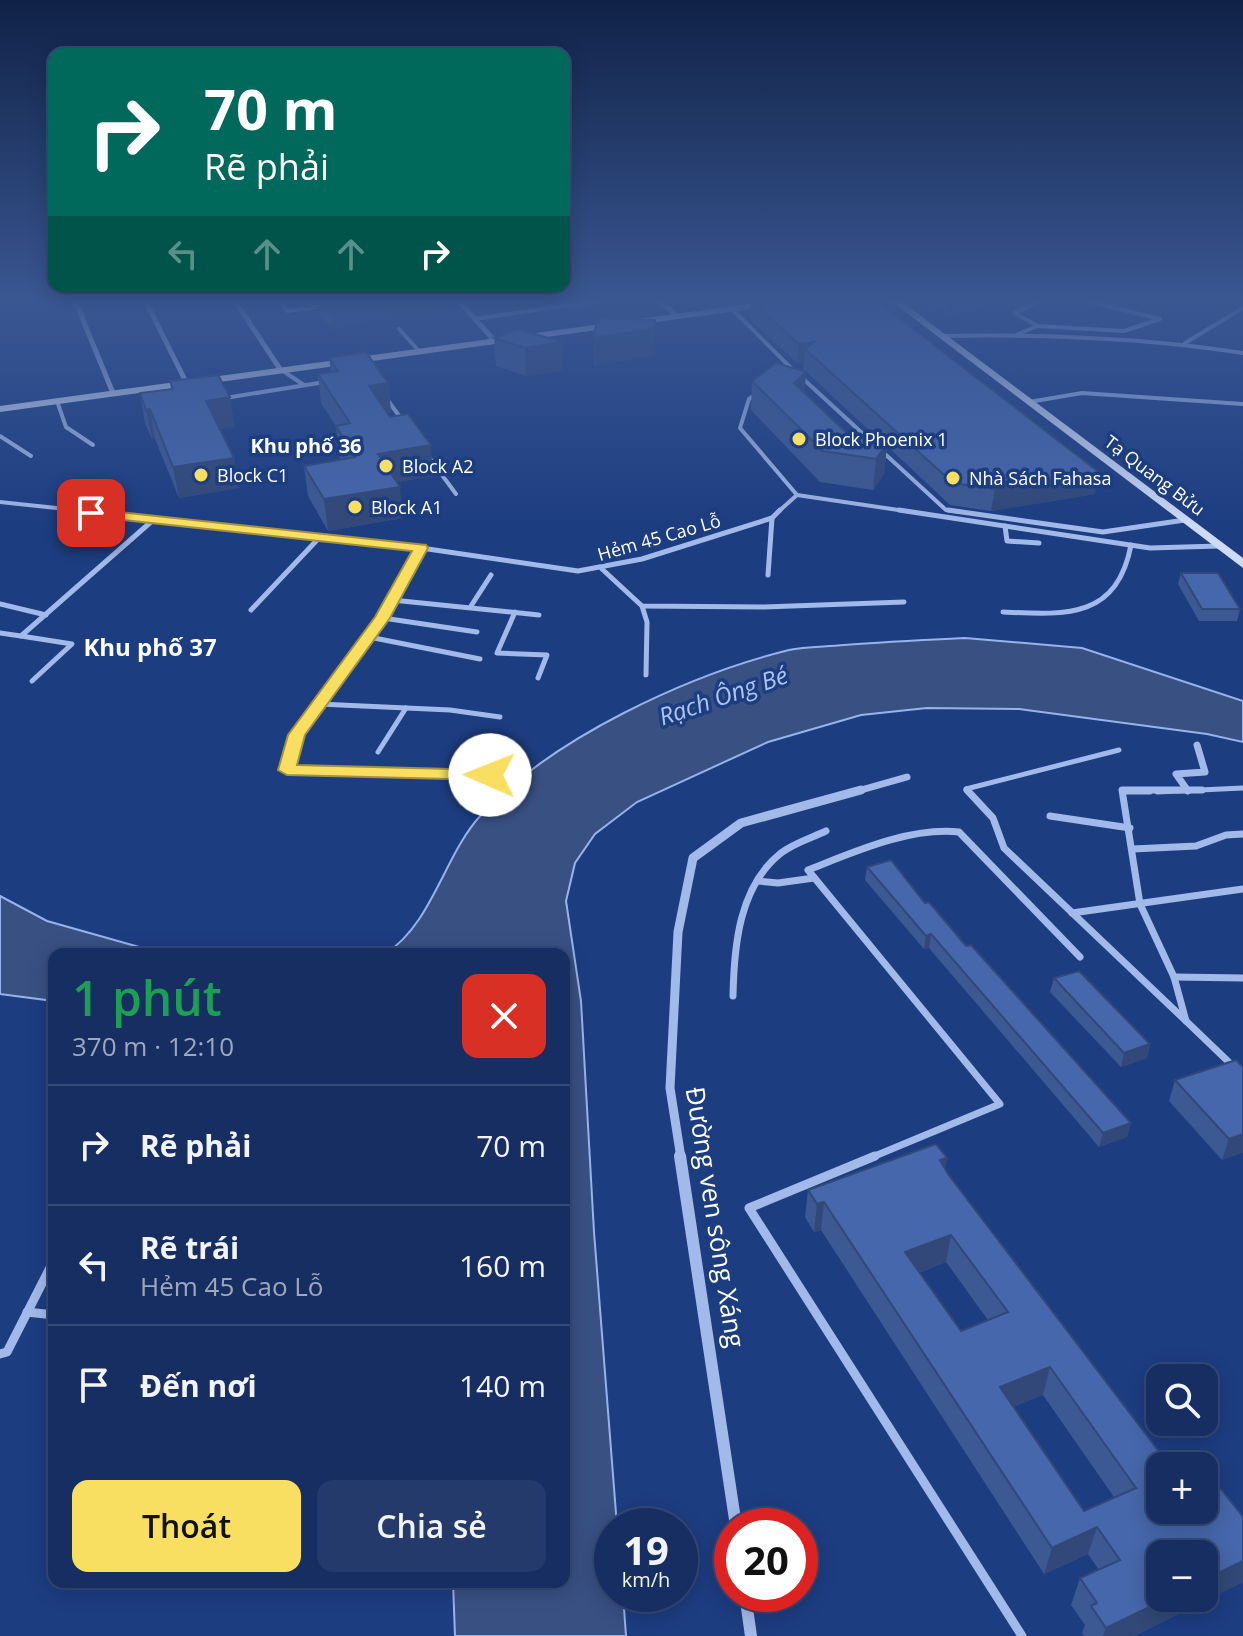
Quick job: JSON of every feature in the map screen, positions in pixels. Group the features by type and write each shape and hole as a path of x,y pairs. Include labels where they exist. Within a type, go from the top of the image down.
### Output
{"street":[{"path":"105,374 113,393"},
{"path":"182,374 186,382"},
{"path":"0,409 113,393 154,391 186,382 241,374"},
{"name":"Tạ Quang Bửu","path":"992,374 1243,564"},
{"path":"1188,791 1176,774 1205,772 1197,745"},
{"name":"Đường ven sông Xáng","path":"733,1508 670,1088 678,932 693,858 741,823 907,777"},
{"path":"748,1612 751,1636"}],"lane":[{"path":"288,374 304,385"},
{"path":"783,378 789,374"},
{"path":"799,374 946,510 1103,532 1185,520"},
{"path":"213,400 330,381"},
{"path":"377,387 404,422"},
{"path":"760,392 749,399 740,428 797,495 1131,545 1190,549 1219,546"},
{"path":"1029,402 1082,393 1243,404"},
{"path":"57,401 66,427 93,445"},
{"path":"0,436 31,456"},
{"path":"421,446 456,494"},
{"name":"Hẻm 45 Cao Lỗ","path":"0,502 421,548 578,571 602,569 772,518 797,495"},
{"path":"768,575 772,518"},
{"path":"21,636 152,521"},
{"path":"1005,526 1007,541 1039,543"},
{"path":"251,610 318,539"},
{"path":"1003,612 1059,613 1081,610 1101,601 1118,587 1126,575 1130,567 1131,545"},
{"path":"421,548 383,618 297,735 287,770 490,775"},
{"path":"602,569 642,606 647,622 646,675"},
{"path":"471,606 491,575"},
{"path":"392,600 539,615"},
{"path":"642,606 764,607 904,602"},
{"path":"0,604 46,615"},
{"path":"515,612 497,653 547,655 538,678"},
{"path":"383,618 477,632"},
{"path":"0,633 72,644 32,681"},
{"path":"369,637 480,659"},
{"path":"319,704 500,717"},
{"path":"378,752 406,708"},
{"path":"1119,750 966,789 993,818 1004,848 1236,1069 1243,1070"},
{"path":"1186,1021 1174,977 1140,904 1122,790 1243,788"},
{"path":"1050,816 1130,828"},
{"path":"1022,1636 749,1208 1000,1104 808,870 856,852 953,830 963,835 1080,957"},
{"path":"733,996 741,922 758,881 780,854 826,831"},
{"path":"1133,849 1196,846 1226,835 1243,834"},
{"path":"758,881 778,883 814,878"},
{"path":"1072,913 1243,889"},
{"path":"1174,977 1243,978"},
{"path":"0,1354 7,1352 48,1272"},
{"path":"27,1312 48,1314"}],"water":[{"name":"Rạch Ông Bé","path":"965,638 1082,648 1243,701 1243,742 1207,734 1019,709 927,708 861,715 768,742 637,802 595,834 575,863 566,901 581,1001 594,1232 616,1508 594,1508 594,1612 624,1612 626,1636 455,1636 453,1588 570,1588 570,948 392,948 415,925 427,907 468,831 510,787 545,760 624,713 666,693 750,661 789,650"},
{"path":"0,896 47,921 143,948 48,948 48,1000 0,994"}],"building":[{"path":"318,374 382,374 388,383 369,386 390,417 408,414 431,445 378,454 400,487 324,499 304,466 355,457 336,426 350,423"},
{"path":"761,374 803,374 794,383 850,436 887,443 876,459 823,451 752,381"},
{"path":"833,374 972,374 1100,473 995,489 953,483"},
{"path":"218,375 230,397 206,401 234,458 173,467 150,409 146,410 140,393 173,389 170,381"},
{"path":"1181,573 1218,573 1240,609 1202,609"},
{"path":"891,860 925,903 929,902 966,946 971,945 1131,1123 1103,1133 931,934 926,936 867,867"},
{"path":"1079,971 1150,1044 1124,1053 1054,978"},
{"path":"1236,1060 1243,1067 1243,1134 1229,1139 1175,1080"},
{"path":"936,1144 947,1158 940,1160 948,1174 1159,1452 1146,1452 1146,1524 1218,1524 1218,1490 1221,1489 1243,1517 1243,1561 1218,1573 1218,1540 1146,1540 1146,1609 1106,1628 1091,1606 1097,1603 1080,1578 1120,1560 1097,1527 1052,1548 824,1202 817,1204 808,1190","holes":["951,1235 1008,1312 961,1331 905,1252","1050,1367 1136,1488 1084,1511 1000,1387"]}],"place":[{"name":"Block Phoenix 1","path":"799,439"},
{"name":"Block A2","path":"386,466"},
{"name":"Block C1","path":"201,475"},
{"name":"Nhà Sách Fahasa","path":"953,478"},
{"name":"Block A1","path":"355,507"}],"district":[{"name":"Khu phố 36","path":"306,445"},
{"name":"Khu phố 37","path":"150,646"}],"route":[{"path":"91,513 421,548 383,618 297,735 287,770 490,775"}]}
